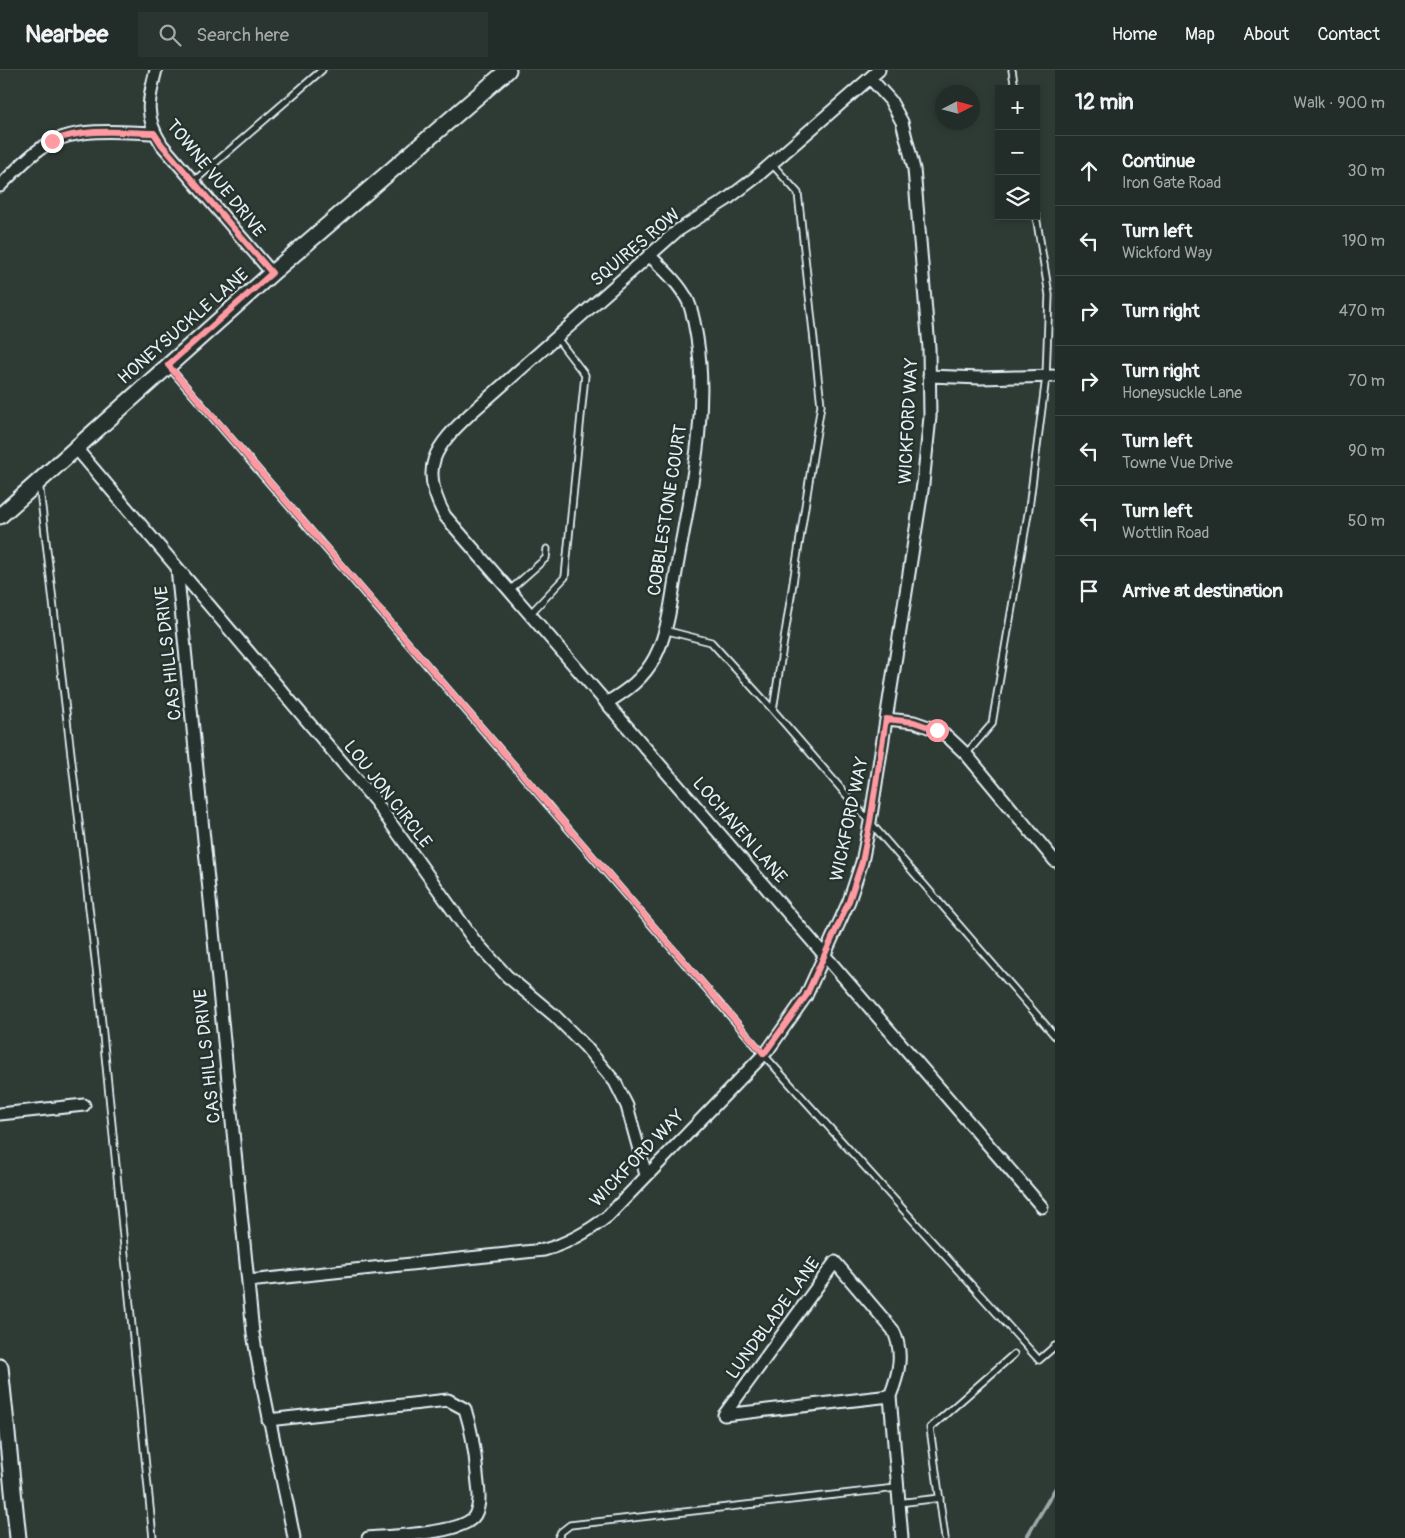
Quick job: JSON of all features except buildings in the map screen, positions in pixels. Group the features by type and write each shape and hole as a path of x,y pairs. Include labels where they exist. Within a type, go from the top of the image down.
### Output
{"street":[{"name":"TOWNE VUE DRIVE","path":"156,70 149,108 149,122 154,133 193,182 272,273"},
{"name":"HONEYSUCKLE LANE","path":"0,516 272,273 508,70"},
{"name":"SQUIRES ROW","path":"432,467 434,457 444,438 556,337 677,231 726,200 772,163 879,70"},
{"name":"WICKFORD WAY","path":"248,1281 544,1250 572,1240 590,1230 608,1216 764,1054 806,996 849,901 862,862 870,822 923,484 930,417 929,348 914,169 902,122 890,100 870,78"},
{"path":"0,186 37,151 52,141 69,134 85,132 154,133"},
{"name":"COBBLESTONE COURT","path":"606,702 627,690 641,678 656,656 664,630 695,464 700,417 700,355 688,302 674,280 649,255"},
{"path":"929,376 982,378 1051,376"},
{"name":"LOU JON CIRCLE","path":"75,447 375,801 474,940 506,976 555,1016 579,1040 615,1082 627,1106 646,1175"},
{"name":"LOCHAVEN LANE","path":"432,467 431,479 436,500 445,516 1042,1207"},
{"name":"CAS HILLS DRIVE","path":"177,568 253,1333 268,1420 283,1480 294,1538"},
{"path":"886,719 914,722 937,730 966,754 1054,857"},
{"path":"0,1114 84,1105"},
{"name":"LUNDBLADE LANE","path":"835,1262 894,1330 898,1340 899,1363 890,1396 724,1415 835,1262"},
{"path":"0,1367 18,1538"},
{"path":"890,1396 896,1488 902,1538"},
{"path":"268,1420 448,1400 465,1409 473,1432 480,1502 474,1517 461,1526 444,1530 368,1538"}],"lane":[{"path":"193,182 322,70"},
{"path":"1012,70 1014,85"},
{"path":"772,163 798,193 821,405 773,710"},
{"path":"966,754 992,724 1051,376 1049,295 1037,220"},
{"path":"530,614 565,577 585,375 556,337"},
{"path":"168,365 764,1054 1039,1360 1055,1346"},
{"path":"39,480 98,984 153,1538"},
{"path":"510,590 546,558 547,549"},
{"path":"664,630 711,642 773,710 1055,1036"},
{"path":"945,1538 930,1428 1014,1354"},
{"path":"558,1538 561,1532 570,1525 896,1488"},
{"path":"898,1503 940,1498"}],"waterway":[{"path":"1026,1538 1055,1489"}],"route":[{"path":"52,141 69,134 85,132 154,133 162,145 272,273 168,365 764,1054 806,996 849,901 862,862 886,719 914,722 937,730"}]}
